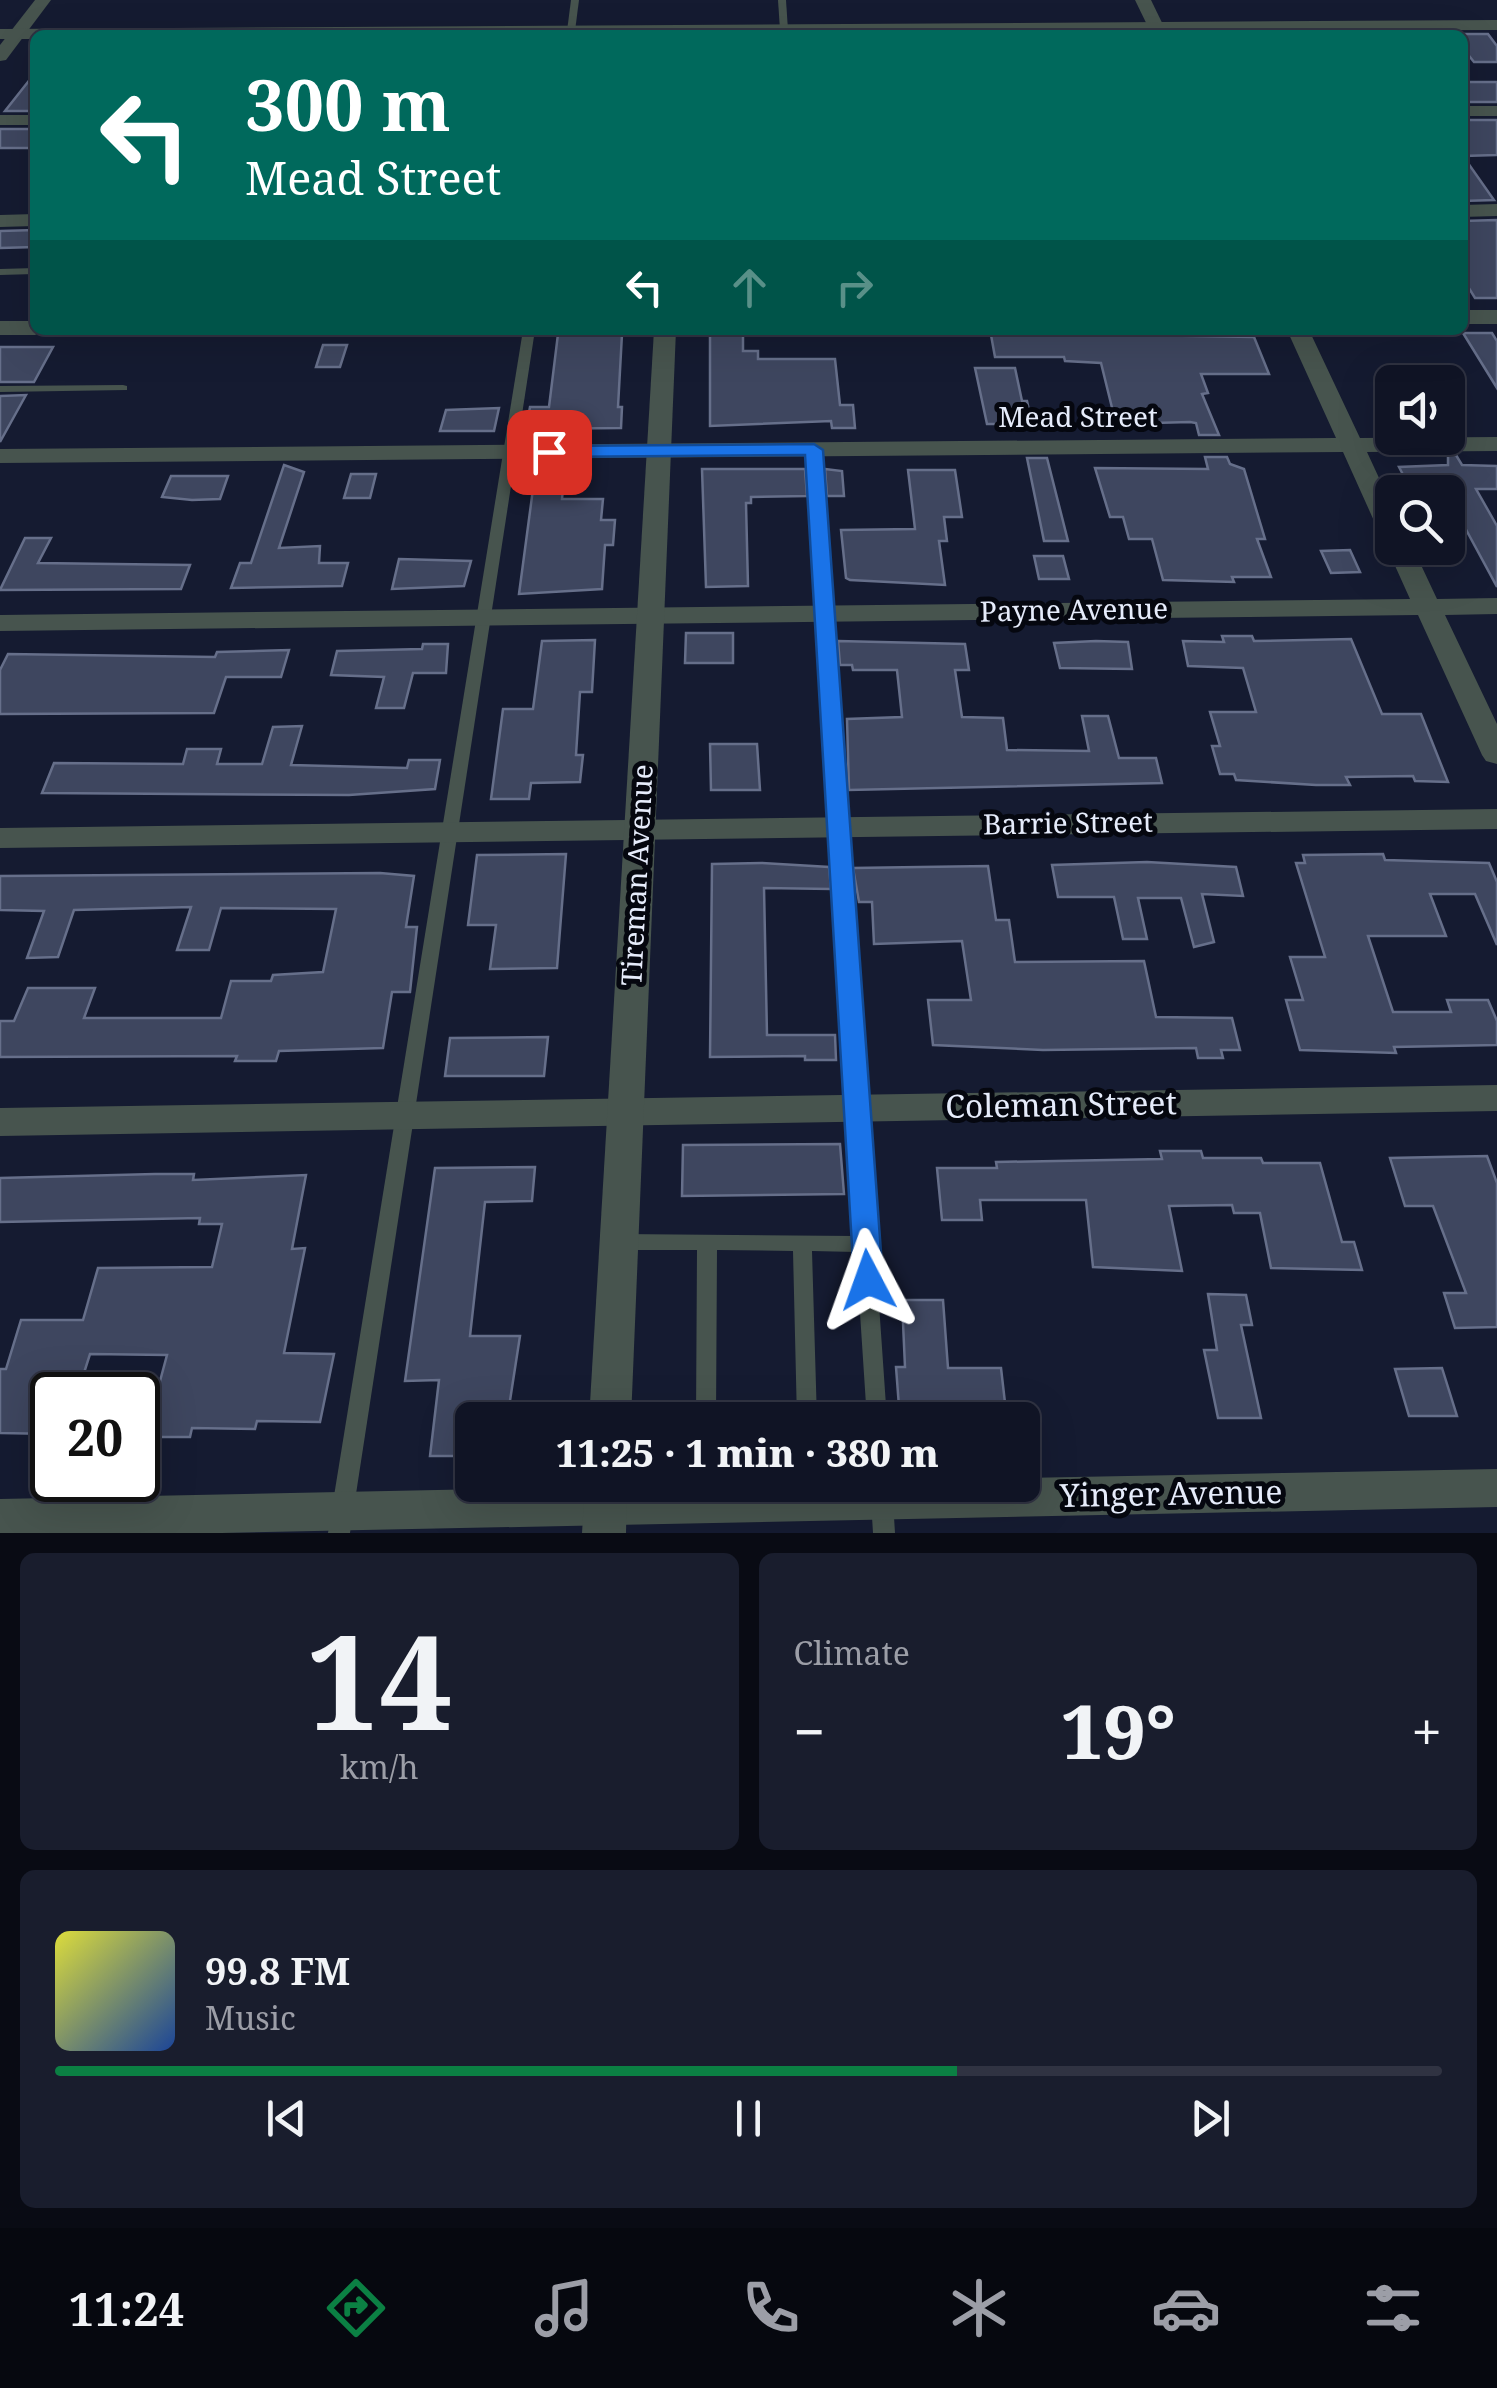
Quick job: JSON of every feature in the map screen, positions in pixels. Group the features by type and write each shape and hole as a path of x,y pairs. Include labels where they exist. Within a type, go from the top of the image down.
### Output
{"street":[{"path":"0,56 8,34 43,0"},
{"path":"1143,0 1158,30"},
{"path":"679,10 679,30"},
{"path":"1214,30 1497,25"},
{"path":"1468,111 1497,111"},
{"path":"0,120 30,120"},
{"path":"1468,210 1497,210"},
{"path":"0,221 30,220"},
{"path":"1468,317 1497,317"},
{"path":"0,328 30,328"},
{"name":"Tireman Avenue","path":"611,1402 665,335"},
{"path":"1300,335 1375,495"},
{"name":"Mead Street","path":"0,456 1497,444"},
{"path":"1408,565 1497,755"},
{"name":"Payne Avenue","path":"0,624 1497,606"},
{"name":"Barrie Street","path":"0,838 1497,819"},
{"name":"Coleman Street","path":"0,1122 1497,1098"},
{"name":"Yinger Avenue","path":"0,1518 340,1522 605,1508 882,1505 1497,1488"}],"lane":[{"path":"575,0 576,30"},
{"path":"782,0 784,30"},
{"path":"0,272 30,271"},
{"path":"340,1522 529,335"},
{"path":"0,389 123,388"},
{"path":"814,450 877,1402"},
{"path":"619,1242 866,1244"},
{"path":"706,1402 707,1243"},
{"path":"802,1244 807,1402"}],"building":[{"path":"1468,34 1488,34 1497,46 1497,62 1474,62 1468,54"},
{"path":"30,79 30,111 5,111"},
{"path":"1468,82 1497,82 1497,102 1468,102"},
{"path":"1468,120 1497,120 1497,155 1468,156"},
{"path":"0,129 30,129 30,148 0,148"},
{"path":"1468,163 1494,200 1468,201"},
{"path":"1497,220 1497,298 1475,298 1468,287 1468,221"},
{"path":"30,230 30,247 0,248 0,231"},
{"path":"1492,333 1497,341 1497,388 1464,335"},
{"path":"558,335 622,335 618,407 622,407 621,428 526,429 530,407 549,407"},
{"path":"710,335 743,335 743,351 758,351 758,359 835,359 840,405 853,405 855,428 832,428 831,421 710,426"},
{"path":"991,335 1254,337 1269,374 1201,374 1208,393 1202,394 1219,435 1199,435 1196,423 1190,422 1116,424 1101,363 1065,361 1064,357 995,357"},
{"path":"323,345 347,345 340,367 316,367"},
{"path":"0,347 53,347 34,382 0,382"},
{"path":"975,368 1015,368 1032,424 987,424"},
{"path":"26,395 0,442 0,396"},
{"path":"499,408 494,431 440,431 446,410"},
{"path":"1448,455 1456,455 1462,465 1497,466 1497,489 1476,489 1497,526 1497,587 1465,528 1465,475 1403,475 1399,467 1448,465"},
{"path":"1205,457 1227,457 1230,464 1244,469 1265,539 1257,539 1271,577 1232,577 1234,582 1163,580 1152,539 1129,539 1123,517 1110,517 1095,468 1208,469"},
{"path":"1027,458 1047,458 1068,541 1044,541"},
{"path":"284,465 304,472 279,548 320,546 319,563 348,563 342,586 231,588 240,563 251,563"},
{"path":"702,469 805,469 807,496 751,497 751,503 746,503 748,586 706,587"},
{"path":"825,469 842,471 844,496 827,496"},
{"path":"908,470 955,470 962,517 944,517 947,541 939,541 945,585 846,578 841,530 915,529"},
{"path":"351,474 376,474 370,498 344,498"},
{"path":"171,476 228,476 220,499 192,500 162,497"},
{"path":"533,489 563,489 562,499 603,499 601,520 615,520 613,545 605,545 602,589 519,594"},
{"path":"25,538 51,538 38,563 190,565 181,589 0,590"},
{"path":"1350,550 1360,572 1331,573 1321,551"},
{"path":"1034,556 1063,556 1069,579 1039,579"},
{"path":"399,559 471,561 464,586 392,589"},
{"path":"686,633 733,633 733,663 685,663"},
{"path":"1222,636 1252,636 1254,641 1351,639 1382,714 1421,714 1448,782 1415,781 1413,776 1346,777 1350,785 1316,785 1236,780 1234,774 1220,774 1212,746 1220,746 1210,712 1256,712 1243,668 1188,666 1183,641 1224,642"},
{"path":"595,640 592,692 580,692 576,755 583,755 580,782 531,783 529,799 491,799 503,709 533,709 542,641"},
{"path":"838,641 965,644 969,670 955,670 962,717 1003,718 1007,750 1089,751 1082,716 1108,716 1119,758 1156,758 1162,783 849,790 847,719 902,717 897,670 853,670 852,665 840,665"},
{"path":"1128,642 1132,669 1060,668 1054,643"},
{"path":"423,644 448,644 446,673 413,673 404,708 376,708 384,677 331,675 337,651 422,649"},
{"path":"289,650 281,677 226,677 214,713 0,714 0,670 8,654 215,657 217,652"},
{"path":"302,726 291,765 407,768 409,760 440,760 435,789 349,795 42,793 54,763 183,764 187,749 221,749 217,764 262,764 273,727"},
{"path":"710,744 757,744 760,790 711,790"},
{"path":"566,854 557,968 490,969 496,925 468,925 477,855"},
{"path":"1383,854 1385,860 1489,863 1497,882 1497,945 1475,894 1430,894 1446,936 1368,936 1393,1012 1451,1012 1447,1000 1488,1000 1497,1021 1497,1045 1394,1047 1396,1053 1300,1050 1286,1000 1303,1000 1290,957 1325,957 1296,863 1305,863 1303,855"},
{"path":"1147,862 1236,867 1243,896 1202,894 1214,942 1194,947 1181,898 1138,898 1147,939 1123,939 1114,897 1058,897 1052,865"},
{"path":"712,864 829,867 831,889 764,888 767,1035 835,1035 836,1060 805,1060 805,1056 710,1057"},
{"path":"988,866 996,920 1009,920 1015,962 1144,961 1156,1017 1232,1018 1240,1050 1221,1050 1223,1058 1198,1058 1196,1048 1043,1050 933,1045 928,1000 971,1000 962,941 874,944 872,902 859,902 853,868"},
{"path":"0,876 414,876 406,927 417,927 410,992 392,992 383,1048 279,1051 276,1061 235,1061 237,1056 0,1057 0,1021 14,1021 28,988 95,988 84,1018 221,1018 231,981 271,981 273,975 323,972 336,909 221,908 209,950 177,950 191,907 74,910 58,957 27,958 44,911 0,910"},
{"path":"548,1037 544,1076 445,1076 450,1038"},
{"path":"840,1144 844,1194 682,1196 683,1145"},
{"path":"1160,1151 1201,1151 1203,1158 1261,1158 1263,1163 1320,1163 1342,1242 1354,1242 1362,1270 1271,1268 1260,1213 1234,1213 1232,1205 1169,1206 1182,1271 1093,1267 1086,1200 980,1200 982,1220 942,1220 937,1168 997,1168 996,1162 1162,1159"},
{"path":"1487,1156 1497,1183 1497,1327 1455,1328 1444,1293 1466,1293 1433,1206 1405,1206 1390,1158"},
{"path":"535,1167 532,1201 485,1202 470,1336 520,1336 510,1402 455,1402 455,1456 430,1456 439,1380 405,1381 435,1168"},
{"path":"194,1174 193,1180 306,1175 292,1249 305,1248 284,1353 334,1354 320,1422 257,1421 255,1429 192,1428 190,1437 160,1437 160,1381 167,1355 90,1354 84,1372 30,1372 30,1434 0,1433 0,1369 6,1369 21,1320 83,1320 98,1268 212,1267 222,1224 199,1224 200,1218 0,1222 0,1178"},
{"path":"1208,1294 1246,1295 1252,1325 1241,1325 1261,1418 1218,1418 1204,1350 1217,1350"},
{"path":"902,1300 943,1300 948,1368 1001,1368 1005,1402 899,1402 896,1367 905,1367"},
{"path":"1442,1368 1457,1416 1409,1416 1395,1369"}],"route":[{"path":"549,452 814,450 868,1280"}]}
